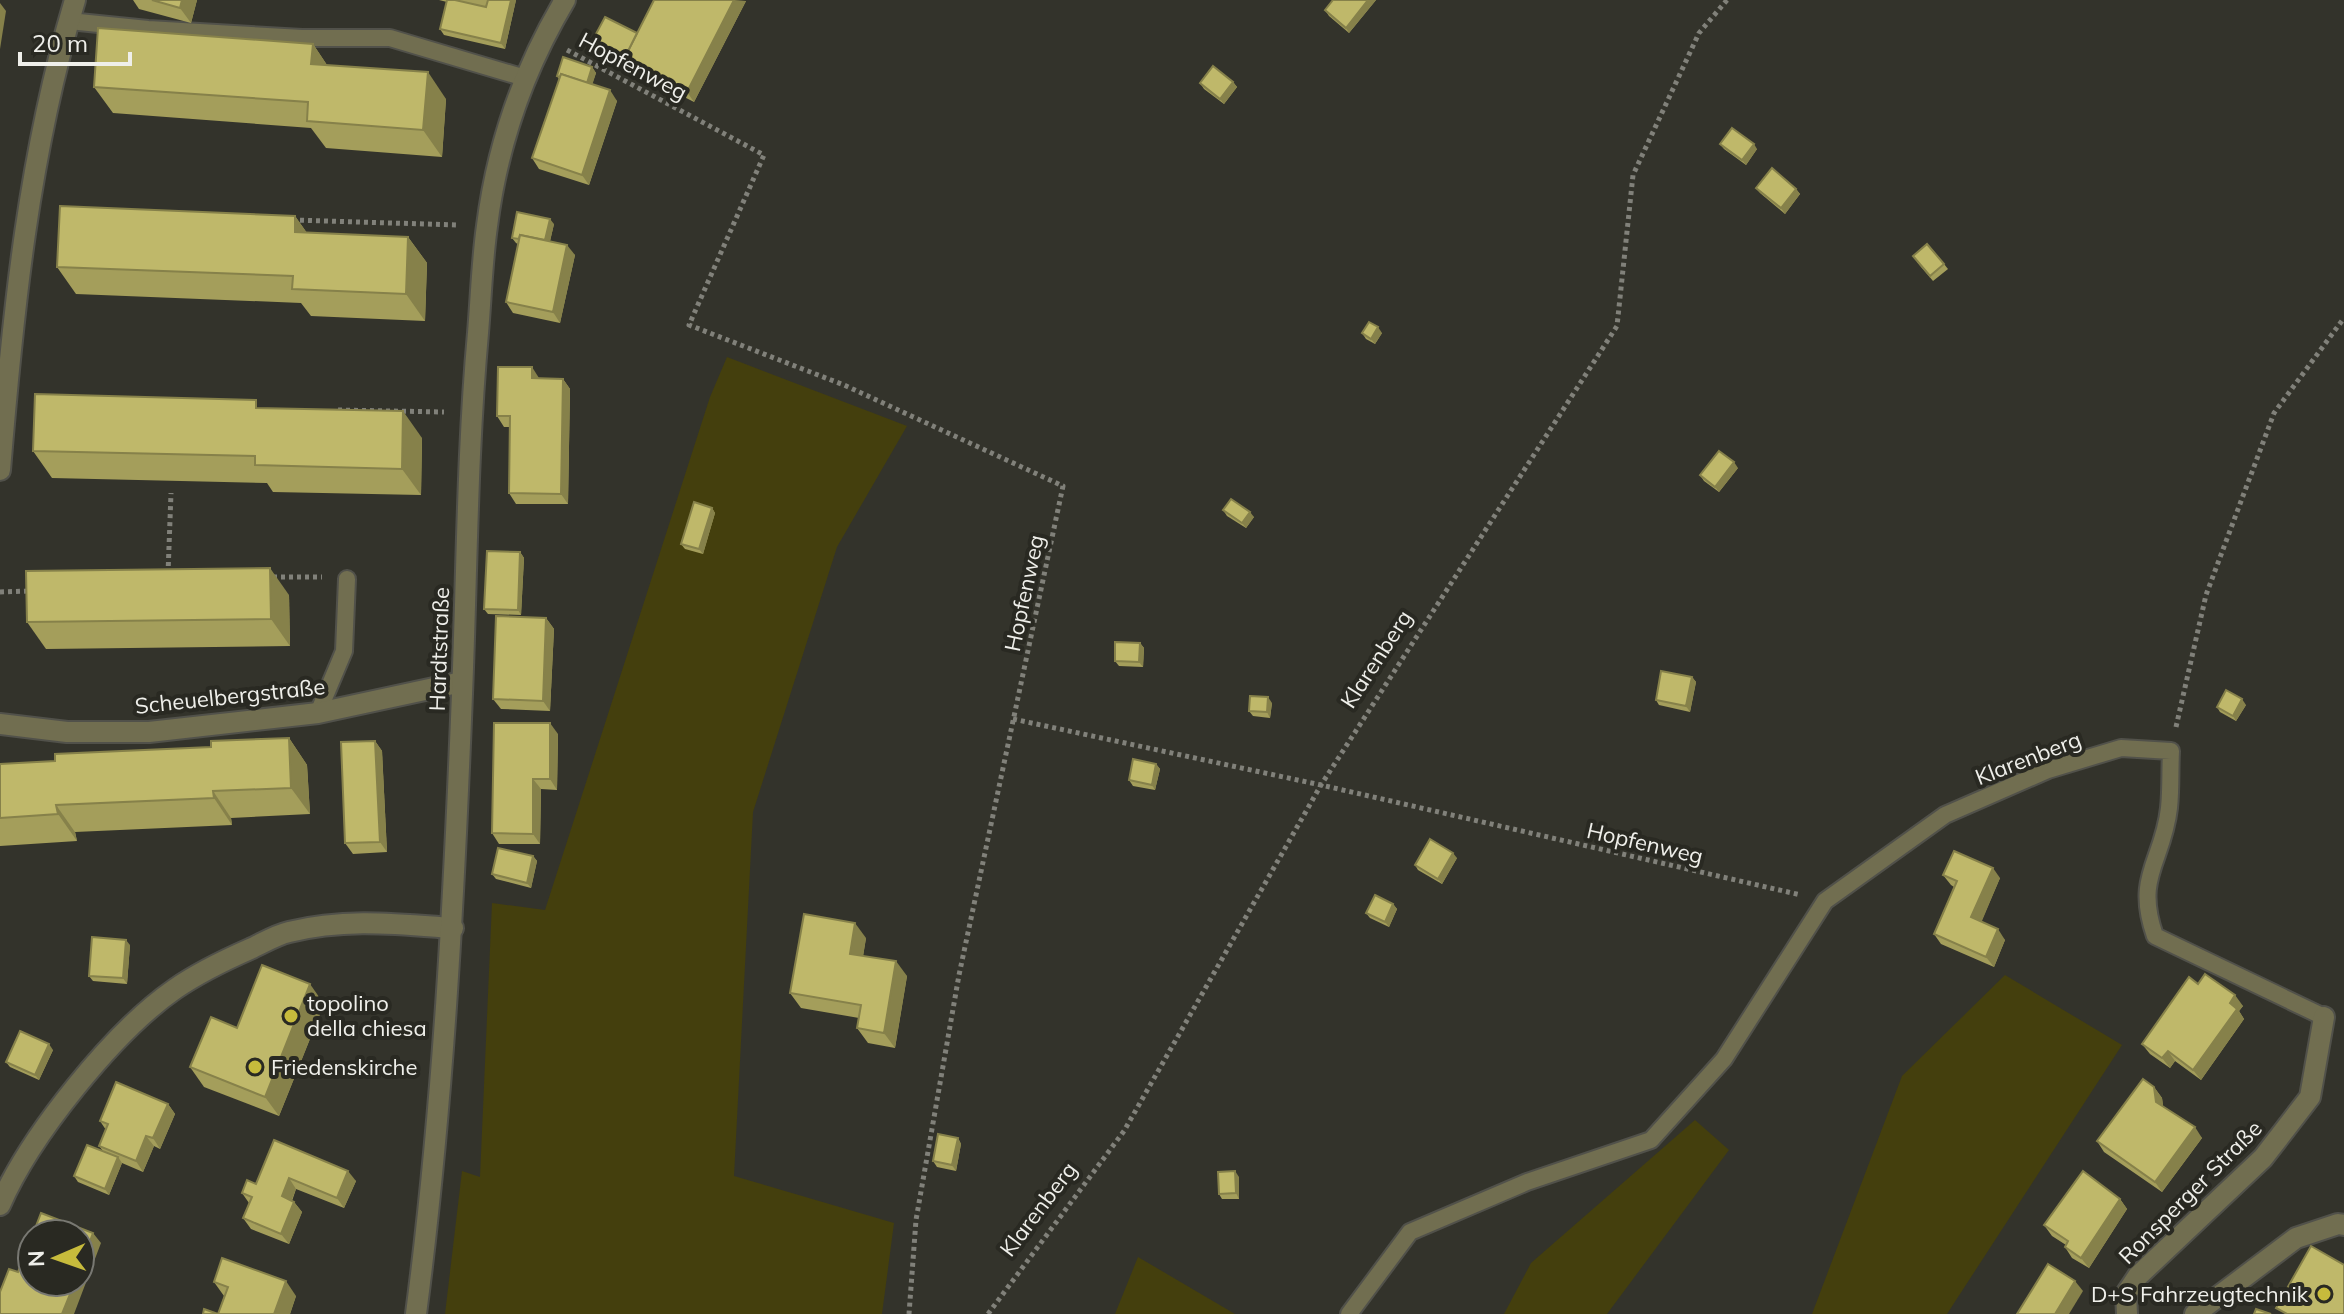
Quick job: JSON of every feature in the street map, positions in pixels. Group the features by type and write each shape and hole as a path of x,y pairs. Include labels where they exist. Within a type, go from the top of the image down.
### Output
{"street":[{"path":"0,470 27,210 42,131 75,0"},
{"name":"Hardtstraße","path":"416,1314 431,1200 453,928 471,412 487,226 498,166 525,78 543,37 565,0"},
{"name":"Scheuelbergstraße","path":"0,724 67,732 149,732 318,713 462,682"},
{"path":"0,1205 11,1179 67,1098 130,1028 174,990 227,959 287,932 359,921 453,928"},
{"name":"Ronsperger Straße","path":"2127,1314 2126,1294 2138,1276 2263,1158 2310,1097 2324,1017"},
{"path":"2195,1314 2296,1238 2338,1224 2344,1225"}],"lane":[{"path":"69,21 302,38 390,38 525,78"},
{"path":"318,713 344,651 347,579"},
{"name":"Klarenberg","path":"1349,1314 1410,1232 1527,1182 1651,1140 1724,1059 1825,901 1945,815 2048,770 2121,748 2171,751"},
{"path":"2171,751 2169,810 2147,882 2147,914 2155,936 2324,1017"}],"path":[{"name":"Klarenberg","path":"988,1314 1124,1131 1321,785 1617,326 1633,175 1699,33 1727,0"},
{"name":"Hopfenweg","path":"543,37 764,155 689,325 844,385 1063,486 1013,719 1321,785 1825,901"},
{"path":"280,220 487,226"},
{"path":"370,224 370,236"},
{"path":"2171,751 2206,595 2274,413 2344,318"},
{"path":"326,410 471,412"},
{"path":"385,411 385,424"},
{"path":"168,583 171,493"},
{"path":"265,578 304,575 347,579"},
{"path":"0,592 31,591"},
{"path":"909,1314 916,1220 959,975 1013,719"}],"shaded area":[{"path":"727,357 907,426 837,547 753,812 734,1176 894,1223 882,1314 445,1314 462,1171 480,1177 492,903 545,910 710,397"},
{"path":"2005,975 2122,1045 1947,1314 1812,1314 1902,1076"},
{"path":"1695,1120 1729,1150 1607,1314 1504,1314 1531,1263"},
{"path":"1138,1257 1235,1314 1115,1314"}],"building":[{"path":"152,0 182,0 180,8"},
{"path":"447,0 486,7 488,0 511,0 501,43 440,29"},
{"path":"654,0 734,0 687,92 624,59"},
{"path":"1333,0 1368,0 1346,28 1325,10"},
{"path":"605,17 637,33 624,59 628,64 590,45"},
{"path":"98,28 313,44 311,64 428,72 423,130 307,121 308,102 94,87"},
{"path":"563,57 592,67 587,83 561,74 557,76"},
{"path":"1213,66 1233,82 1220,99 1200,83"},
{"path":"561,74 610,90 582,175 532,158"},
{"path":"1732,128 1754,144 1742,160 1720,144"},
{"path":"1772,168 1796,189 1781,208 1756,188"},
{"path":"60,206 295,216 295,232 408,237 406,294 292,289 293,276 57,267"},
{"path":"517,212 550,219 545,240 520,235 519,239 512,238"},
{"path":"520,235 567,245 553,312 506,302"},
{"path":"1927,244 1944,264 1930,276 1913,256"},
{"path":"1369,322 1378,327 1371,339 1362,333"},
{"path":"498,367 532,367 532,378 563,379 561,494 509,493 510,416 497,416"},
{"path":"35,394 256,400 256,408 403,411 402,469 255,465 255,456 33,451"},
{"path":"1719,451 1734,462 1715,487 1700,475"},
{"path":"1231,499 1250,512 1242,523 1223,510"},
{"path":"694,502 712,508 699,549 681,544"},
{"path":"487,551 520,552 518,610 484,609"},
{"path":"270,568 271,619 27,622 26,571"},
{"path":"496,616 546,618 543,701 493,699"},
{"path":"1115,642 1140,643 1139,662 1115,661"},
{"path":"1661,671 1692,677 1686,706 1656,700"},
{"path":"2226,690 2242,699 2233,716 2217,707"},
{"path":"1250,696 1268,697 1267,712 1249,711"},
{"path":"494,723 550,723 550,779 533,779 533,834 492,833"},
{"path":"289,738 291,788 213,791 214,798 56,805 58,814 0,818 0,764 55,761 55,754 211,747 211,741"},
{"path":"375,741 380,842 345,843 341,742"},
{"path":"1133,759 1156,764 1152,785 1129,780"},
{"path":"1430,839 1453,853 1438,879 1415,865"},
{"path":"498,848 533,856 527,883 492,874"},
{"path":"1954,851 1993,868 1971,917 1998,929 1986,957 1934,934 1957,881 1943,875"},
{"path":"1375,895 1393,904 1385,922 1366,913"},
{"path":"804,914 855,923 850,954 896,961 884,1033 857,1028 861,1005 790,993"},
{"path":"92,937 126,940 123,978 89,976"},
{"path":"262,965 310,984 265,1097 190,1067 211,1017 237,1028"},
{"path":"2205,974 2235,995 2230,1003 2237,1009 2193,1070 2168,1051 2162,1058 2142,1044 2189,977 2198,984"},
{"path":"20,1031 49,1044 35,1075 6,1062"},
{"path":"2143,1079 2154,1087 2156,1102 2195,1127 2155,1182 2097,1141"},
{"path":"116,1082 168,1104 153,1138 146,1136 136,1161 99,1146 108,1124 100,1121"},
{"path":"938,1134 958,1138 952,1165 933,1161"},
{"path":"274,1140 348,1171 337,1198 289,1178 282,1196 294,1202 281,1234 243,1218 252,1197 242,1193 247,1180 256,1184"},
{"path":"87,1145 118,1157 105,1189 74,1176"},
{"path":"1235,1171 1236,1193 1219,1194 1218,1172"},
{"path":"2083,1171 2120,1199 2081,1258 2065,1247 2068,1241 2044,1225"},
{"path":"2311,1246 2344,1265 2344,1314 2287,1314 2276,1308"},
{"path":"222,1258 286,1281 274,1314 218,1314 228,1287 214,1282"},
{"path":"2048,1264 2075,1281 2055,1314 2017,1314"},
{"path":"9,1269 16,1271 16,1298 68,1298 62,1314 0,1314 0,1292"},
{"path":"2256,1309 2271,1314 2254,1314"}],"place":[{"name":"topolino della chiesa","path":"291,1016"},
{"name":"Friedenskirche","path":"255,1067"},
{"name":"D+S Fahrzeugtechnik","path":"2324,1294"}]}
